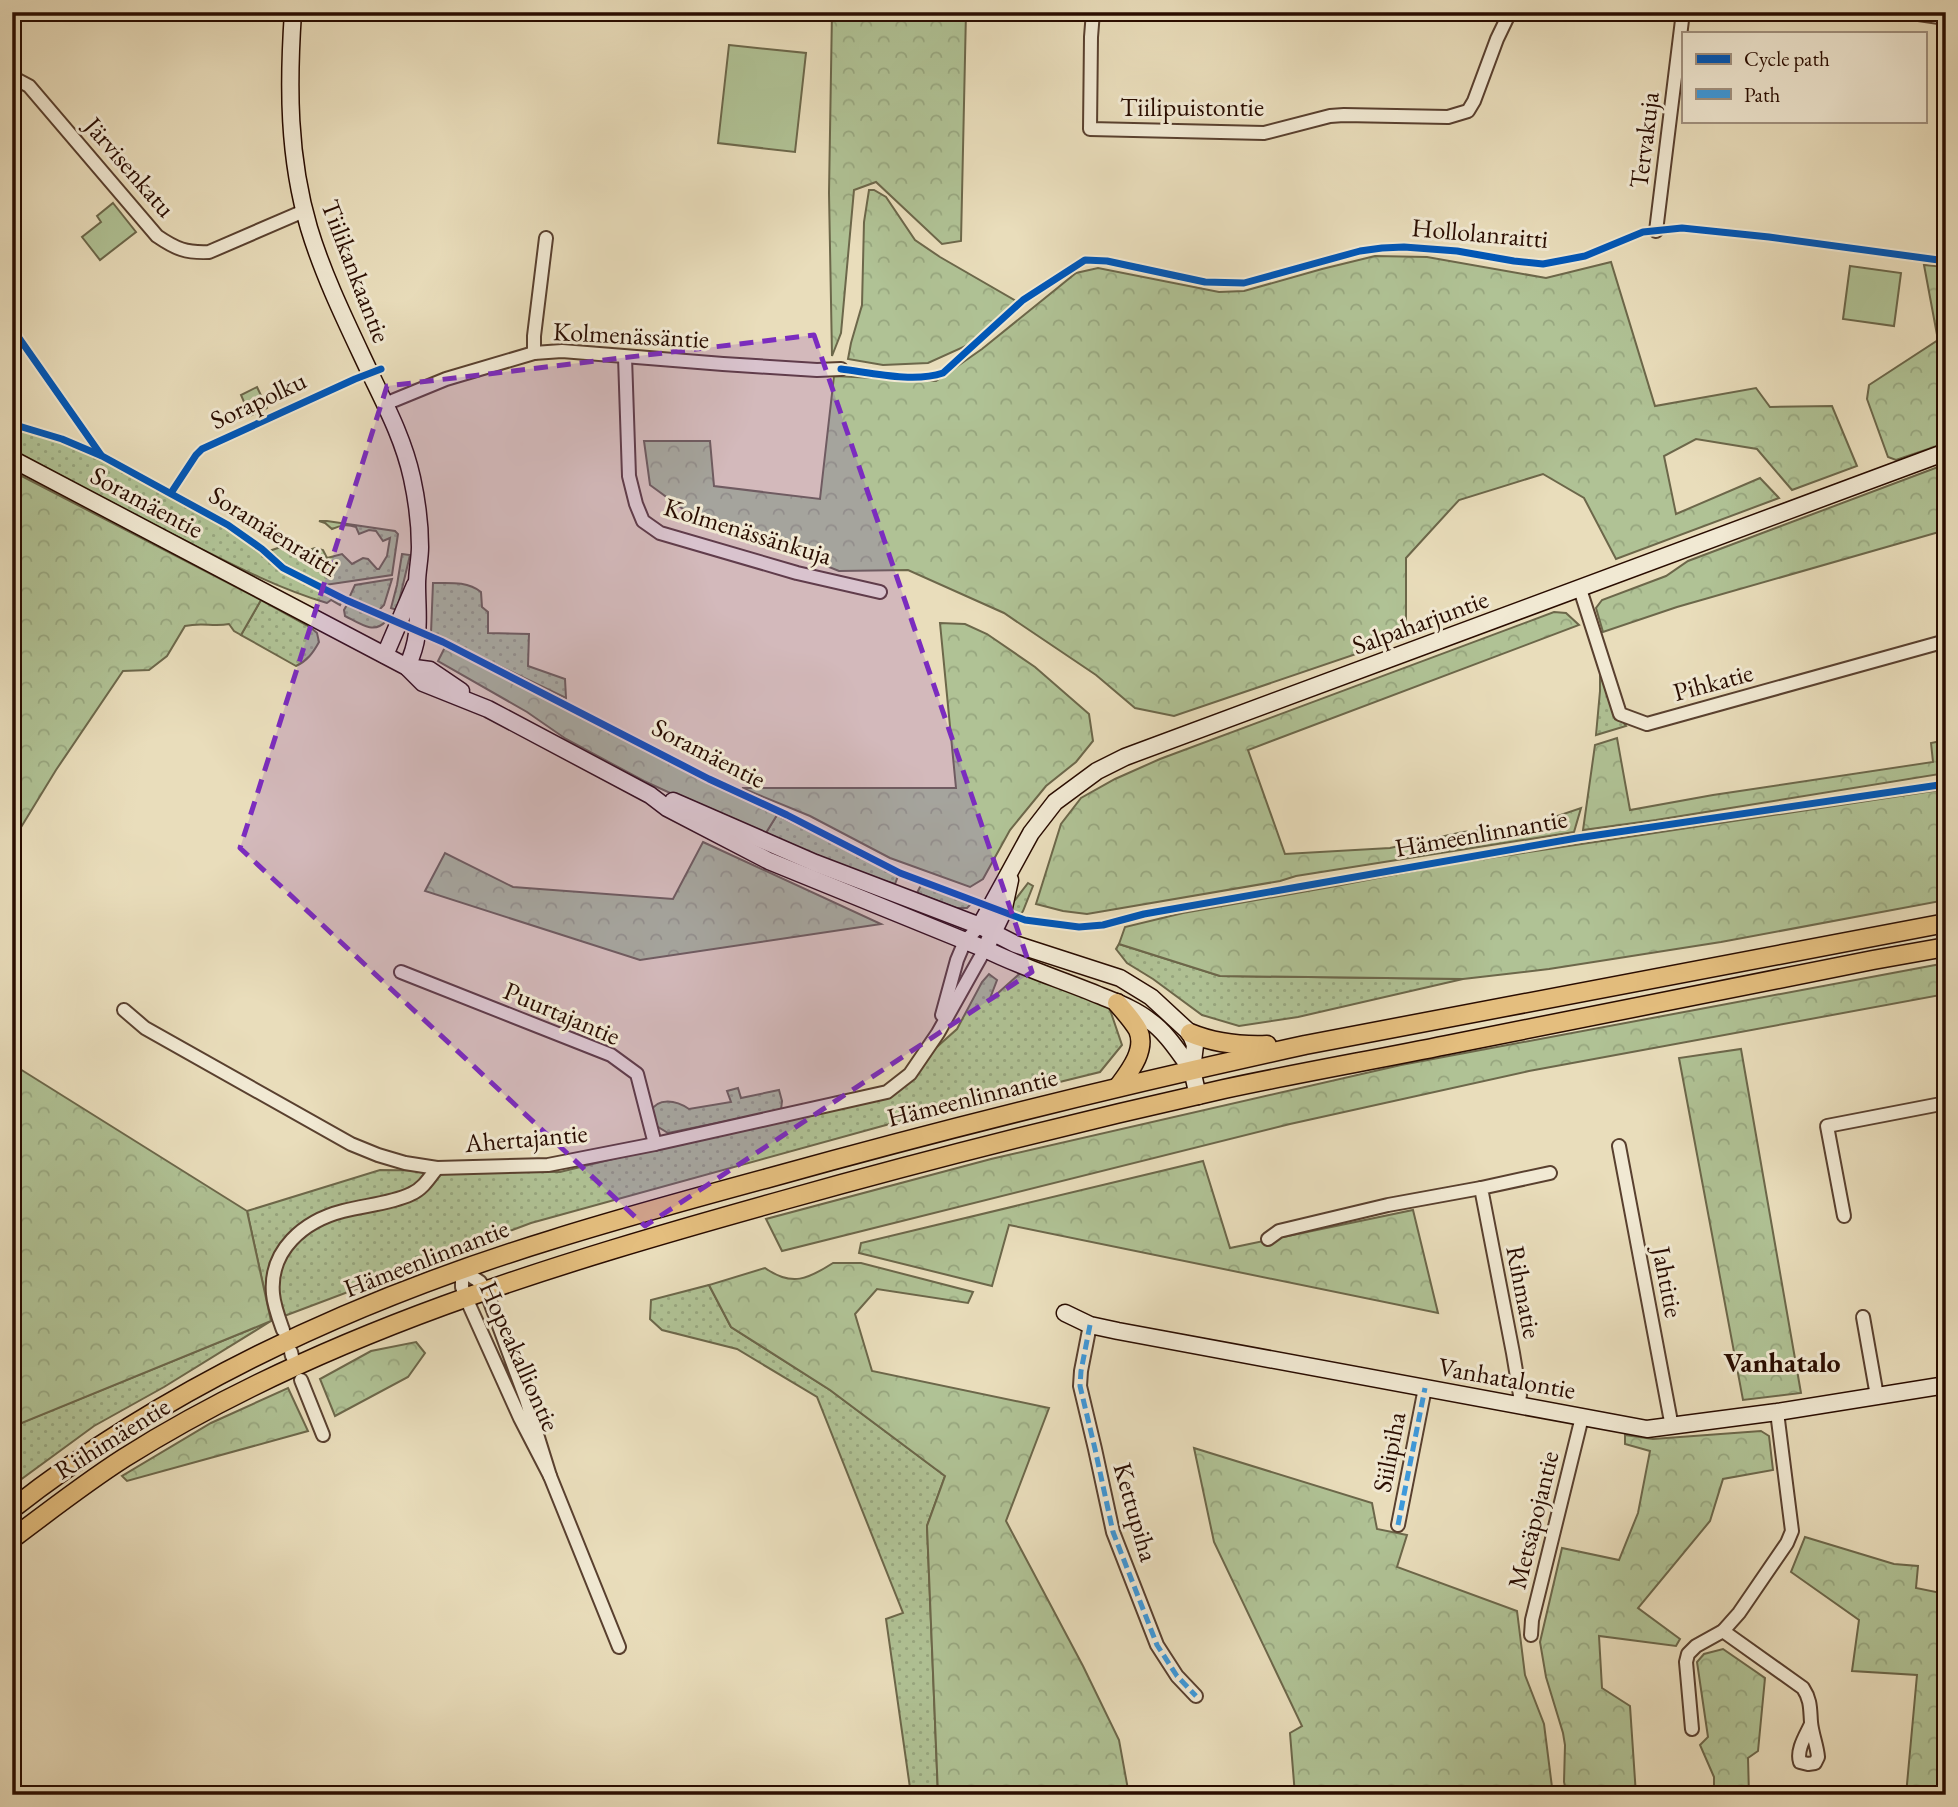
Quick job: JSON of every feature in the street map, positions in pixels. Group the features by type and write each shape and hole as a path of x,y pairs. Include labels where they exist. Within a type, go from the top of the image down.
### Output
{"main road":[{"name":"Hämeenlinnantie","path":"203,1383 357,1311 548,1240 894,1143 1118,1087 1305,1045 1946,923"},
{"name":"Hämeenlinnantie","path":"208,1409 350,1343 466,1298 646,1239 878,1174 1198,1096 1946,947"},
{"path":"1117,1003 1139,1032 1140,1048 1134,1063 1118,1087"},
{"path":"1190,1032 1205,1039 1248,1045 1305,1045"},
{"name":"Riihimäentie","path":"12,1509 111,1438 203,1383"},
{"name":"Riihimäentie","path":"12,1539 63,1499 122,1459 208,1409"}],"street":[{"name":"Tiilikankaantie","path":"293,12 290,120 295,170 304,211 328,279 406,454 416,497 420,546 417,580 419,633 407,667"},
{"name":"Tiilipuistontie","path":"1093,12 1090,129 1264,133 1345,114 1448,117 1468,111 1510,12"},
{"name":"Tervakuja","path":"1656,231 1683,12"},
{"path":"1905,12 1946,18"},
{"name":"Järvisenkatu","path":"12,77 29,86 157,236 174,248 192,253 209,252 304,211"},
{"path":"534,353 547,238"},
{"name":"Kolmenässäntie","path":"385,404 446,379 534,353 562,351 817,370 841,369"},
{"name":"Kolmenässänkuja","path":"625,357 629,476 643,521 660,533 797,573 880,592"},
{"name":"Salpaharjuntie","path":"986,929 1003,912 1012,870 1031,834 1055,802 1097,771 1151,748 1946,452"},
{"name":"Soramäentie","path":"12,459 385,655 407,667 423,683 488,709 769,861 1008,961 1136,1011 1153,1023 1192,1070"},
{"name":"Tiilikankaantie","path":"385,655 417,580"},
{"name":"Pihkatie","path":"1580,589 1620,714 1647,724 1946,641"},
{"name":"Soramäentie","path":"650,796 670,800 815,863 986,929 1015,944 1120,978 1151,997 1190,1032 1195,1045 1192,1070 1198,1096"},
{"path":"985,950 986,929"},
{"name":"Ahertajantie","path":"937,1033 957,960 965,941 986,929"},
{"name":"Ahertajantie","path":"124,1010 145,1028 351,1144 396,1160 437,1168 548,1165 887,1092 910,1074 985,950"},
{"name":"Puurtajantie","path":"401,972 611,1055 637,1074 655,1144"},
{"path":"1844,1216 1827,1126 1946,1103"},
{"name":"Jahtitie","path":"1619,1146 1672,1427"},
{"path":"283,1330 272,1294 273,1276 278,1259 296,1234 341,1212 414,1194 437,1168"},
{"path":"1268,1239 1279,1231 1388,1205 1550,1173"},
{"name":"Rihmatie","path":"1481,1188 1513,1353 1520,1395 1518,1406"},
{"name":"Hopeakalliontie","path":"462,1270 480,1282 486,1291 526,1399 550,1476 619,1647"},
{"name":"Hopeakalliontie","path":"462,1270 461,1287 520,1418 550,1476"},
{"name":"Vanhatalontie","path":"1065,1313 1090,1325 1647,1429 1777,1412 1946,1385"},
{"path":"1863,1317 1877,1396"},
{"name":"Kettupiha","path":"1090,1325 1080,1371 1080,1387 1113,1532 1157,1645 1177,1676 1196,1696"},
{"path":"301,1380 323,1435"},
{"name":"Siilipiha","path":"1398,1525 1424,1388"},
{"path":"1692,1729 1686,1662 1688,1654 1696,1646 1723,1631 1739,1614 1787,1543 1792,1531 1777,1412"},
{"name":"Metsäpojantie","path":"1531,1635 1532,1620 1582,1417"},
{"path":"1723,1631 1803,1688 1809,1697 1812,1710 1811,1724"}],"highlighted area":[{"path":"814,335 1032,972 645,1226 240,848 387,386"}],"green space":[{"path":"832,12 966,12 961,241 942,244 876,182 854,190 841,333 832,356 829,193"},
{"path":"729,45 806,53 795,152 718,143"},
{"path":"869,190 886,197 915,240 1016,301 992,326 968,345 928,363 883,365 848,359 862,305 864,222"},
{"path":"113,203 136,232 100,260 82,237 101,222 97,216"},
{"path":"1375,256 1427,257 1546,278 1611,262 1655,406 1756,388 1770,407 1832,406 1857,466 1792,490 1757,449 1696,439 1664,456 1676,514 1760,478 1779,498 1616,559 1584,498 1543,474 1459,500 1406,558 1406,637 1174,716 1135,708 1096,675 1004,613 908,570 839,571 683,509 650,485 644,441 710,441 714,486 820,499 834,376 936,381 982,349 1076,273 1098,268 1219,292 1244,291"},
{"path":"1924,265 1946,267 1946,443 1896,460 1888,457 1867,399 1869,385 1938,340"},
{"path":"1850,266 1901,273 1894,326 1843,319"},
{"path":"257,387 267,408 250,416 241,395"},
{"path":"12,427 73,444 197,510 242,538 298,579 342,601 340,605 331,600 327,603 307,597 249,572 12,450"},
{"path":"1946,464 1946,530 1677,607 1603,632 1596,608 1602,600 1666,576 1688,561"},
{"path":"12,471 261,600 241,635 229,624 185,626 167,656 149,670 123,671 56,770 12,842"},
{"path":"319,521 327,521 395,531 398,534 392,575 325,585 283,563 269,551 296,542 299,553 315,548 323,550 327,558 342,554 352,564 363,558 368,559 379,569 387,556 390,538 383,541 376,531 369,530 359,534 356,527 350,525 332,529"},
{"path":"402,554 410,555 397,610 391,608"},
{"path":"392,579 384,605 378,611 349,598 355,585"},
{"path":"433,583 464,584 481,592 482,607 488,612 488,633 529,634 528,666 565,679 566,698 431,633"},
{"path":"261,600 317,633 319,642 300,664 296,666 241,635"},
{"path":"348,603 386,621 376,627 361,624 345,616 344,610"},
{"path":"1554,612 1566,613 1579,625 1248,750 1285,854 1390,848 1463,832 1531,825 1581,808 1574,832 1296,876 1087,914 1036,904 1061,824 1081,798 1160,759"},
{"path":"940,623 965,624 987,634 1035,667 1089,714 1093,741 1076,762 1046,786 1010,830 983,879 970,887 890,858 810,816 742,788 956,788"},
{"path":"445,647 777,815 764,836 644,781 566,739 527,712 438,661"},
{"path":"1600,674 1613,709 1626,726 1596,735 1600,691"},
{"path":"1617,738 1630,810 1933,762 1931,743 1946,740 1946,773 1583,830 1595,745"},
{"path":"1946,789 1946,900 1721,942 1549,969 1463,979 1220,976 1119,944 1125,927 1183,913 1450,864"},
{"path":"777,815 898,876 895,884 855,872 764,836"},
{"path":"703,842 881,924 640,960 425,891 445,853 513,887 673,899"},
{"path":"1028,883 1033,886 1023,911 1021,914 1012,912 1012,904"},
{"path":"921,885 971,904 967,908 956,908 917,893"},
{"path":"1119,944 1220,976 1463,979 1298,1017 1239,1026 1202,1015 1127,963 1116,949"},
{"path":"1946,963 1946,994 1529,1071 1290,1124 782,1251 766,1219 991,1159 1401,1065"},
{"path":"1026,968 1106,998 1122,1045 1100,1072 886,1125 531,1223 271,1321 247,1211 380,1170 560,1172 886,1092 957,1029 989,974 997,980 989,1001"},
{"path":"1741,1049 1801,1393 1743,1400 1679,1058"},
{"path":"12,1064 247,1211 271,1321 12,1427"},
{"path":"738,1088 741,1098 779,1090 781,1110 668,1133 655,1125 650,1112 662,1102 673,1102 689,1109 731,1102 727,1091"},
{"path":"1203,1161 1230,1248 1413,1210 1438,1313 1009,1225 992,1286 859,1253 861,1243"},
{"path":"833,1263 861,1263 973,1292 968,1303 877,1289 855,1314 872,1371 1049,1408 1006,1521 1119,1740 1129,1795 938,1795 927,1526 945,1476 830,1390 731,1327 709,1285 765,1268 784,1277 800,1279"},
{"path":"709,1285 731,1327 830,1390 945,1476 927,1526 938,1795 911,1795 886,1619 903,1613 817,1397 737,1349 662,1330 650,1319 651,1300"},
{"path":"271,1321 164,1387 94,1426 12,1486 12,1430 18,1424"},
{"path":"416,1342 425,1353 408,1377 335,1416 320,1379 371,1351"},
{"path":"288,1388 308,1431 127,1481 122,1476 211,1423"},
{"path":"1761,1431 1769,1436 1773,1470 1723,1479 1710,1521 1638,1608 1680,1639 1676,1646 1599,1636 1602,1688 1630,1706 1636,1795 1567,1795 1564,1782 1563,1733 1546,1677 1540,1642 1562,1548 1619,1560 1638,1513 1650,1451 1625,1444 1625,1435 1653,1439"},
{"path":"1194,1448 1372,1503 1377,1529 1407,1535 1397,1567 1517,1611 1525,1675 1544,1724 1553,1795 1295,1795 1290,1733 1302,1726 1214,1542"},
{"path":"1805,1537 1894,1564 1918,1566 1916,1588 1946,1594 1946,1795 1906,1795 1917,1675 1852,1671 1859,1620 1791,1572"},
{"path":"1723,1649 1765,1678 1758,1751 1748,1758 1749,1795 1714,1795 1714,1777 1700,1745 1708,1737 1697,1662 1704,1654"}],"marked path":[{"path":"1090,1325 1080,1386 1113,1532 1157,1645 1177,1676 1196,1696"},
{"path":"1398,1525 1425,1388"}],"cycle path":[{"name":"Hollolanraitti","path":"841,369 906,377 943,373 1023,300 1085,260 1107,261 1205,282 1244,283 1360,251 1382,248 1457,251 1543,264 1585,256 1643,232 1682,228 1946,261"},
{"path":"12,328 101,455"},
{"name":"Sorapolku","path":"171,493 202,449 381,369"},
{"name":"Soramäenraitti","path":"12,424 62,439 102,456 228,525 283,568 346,600 443,642 709,779 787,815 900,873 1025,920 1079,927 1103,925 1144,914 1577,838 1946,784"}],"district":[{"name":"Vanhatalo","path":"1782,1362"}]}
